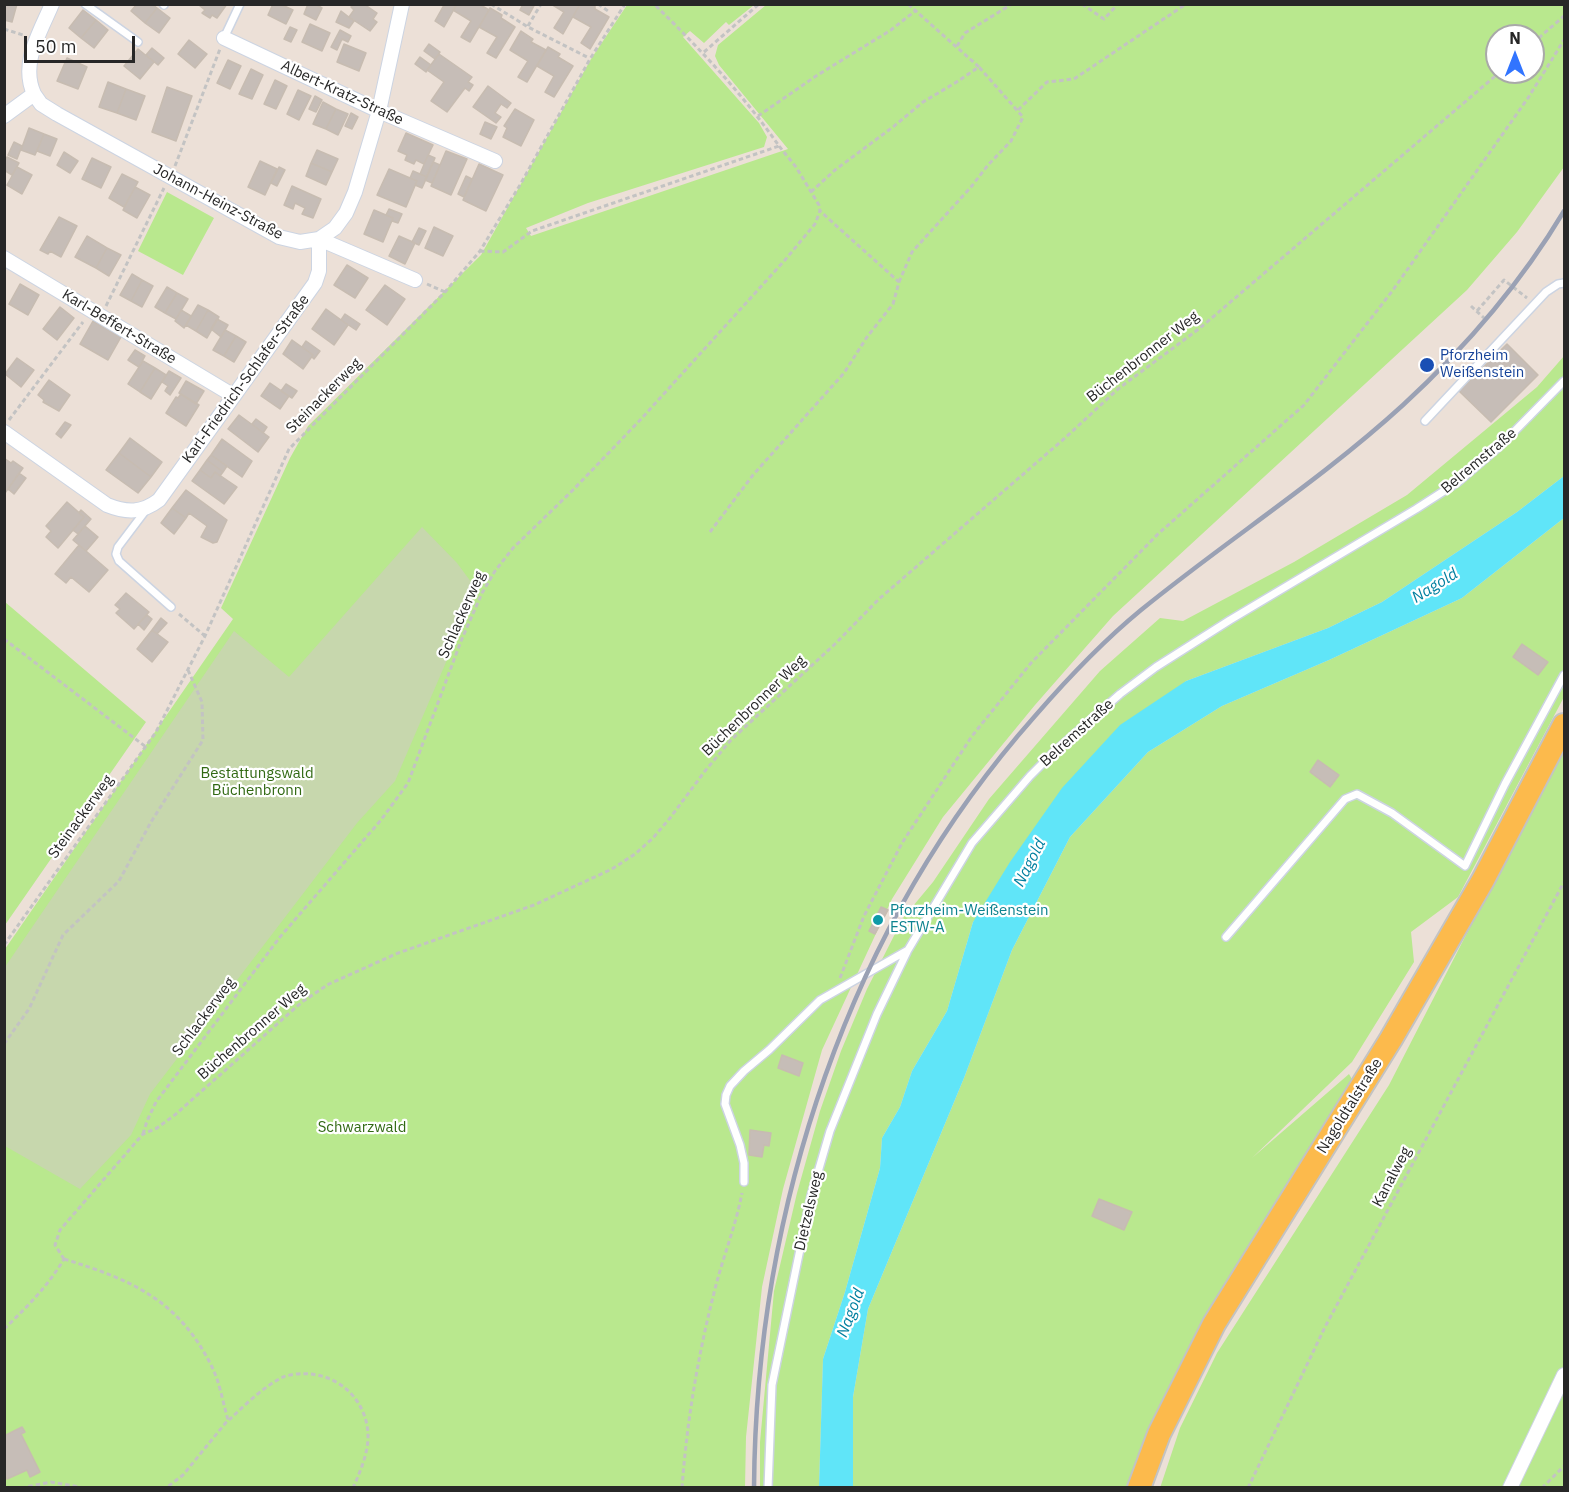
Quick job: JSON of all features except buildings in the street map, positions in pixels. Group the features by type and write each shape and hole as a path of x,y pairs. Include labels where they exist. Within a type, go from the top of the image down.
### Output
{"main road":[{"name":"Nagoldtalstraße","path":"1139,1488 1159,1434 1214,1324 1385,1048 1483,879 1564,725"}],"street":[{"path":"4,116 34,94 28,72 30,56 52,4"},
{"path":"319,239 335,228 346,213 355,192 379,111 402,4"},
{"name":"Albert-Kratz-Straße","path":"224,38 379,111 495,161"},
{"name":"Johann-Heinz-Straße","path":"34,94 41,104 57,114 279,237 300,242 319,239 415,279"},
{"name":"Karl-Friedrich-Schlafer-Straße","path":"148,508 159,500 315,283 319,271 319,239"},
{"name":"Karl-Beffert-Straße","path":"4,258 234,396"},
{"path":"4,432 107,505 122,511 148,508"},
{"path":"1510,1488 1564,1375"}],"lane":[{"path":"85,4 138,42"},
{"name":"Albert-Kratz-Straße","path":"224,38 240,4"},
{"path":"1425,421 1546,292 1564,282"},
{"name":"Belremstraße","path":"908,950 960,859 972,843 1030,776 1092,718 1129,687 1175,654 1458,482 1500,446 1564,381"},
{"name":"Karl-Friedrich-Schlafer-Straße","path":"148,508 118,547 116,554 119,561 171,607"},
{"path":"1226,937 1345,799 1356,794 1392,813 1465,866 1505,784 1564,675"},
{"path":"744,1182 744,1163 725,1104 726,1095 744,1071 820,1000 908,950"},
{"name":"Dietzelsweg","path":"768,1488 772,1385 811,1196 830,1131 890,983 908,950"}],"path":[{"path":"491,4 528,27 590,59"},
{"path":"528,27 541,4"},
{"path":"598,4 608,11"},
{"name":"Steinackerweg","path":"4,945 156,732 206,636 289,448 445,292 480,251 520,185 590,59 625,4"},
{"path":"654,4 704,52 758,116 796,167 820,212 899,282"},
{"path":"704,52 759,4"},
{"path":"710,532 753,475 844,373 867,337 893,304 899,282 912,252 1011,141 1023,117 979,66 908,4"},
{"path":"957,46 965,33 1012,4"},
{"path":"1082,4 1104,19 1118,4"},
{"path":"1018,110 1047,82 1074,79 1185,4"},
{"path":"758,116 816,76 891,30 915,11"},
{"path":"1545,32 1564,15"},
{"path":"4,29 37,39"},
{"path":"834,992 864,916 903,843 972,736 1031,663 1158,534 1304,405 1393,290 1528,98 1564,40"},
{"path":"811,192 835,170 893,128 923,102 979,66"},
{"name":"Büchenbronner Weg","path":"64,1259 55,1245 60,1230 143,1134 157,1128 176,1114 302,1002 329,984 398,953 534,905 612,869 635,854 664,825 731,740 835,644 879,599 1065,438 1118,389 1200,328 1486,84"},
{"path":"480,251 503,252 532,231 779,146"},
{"name":"Schlackerweg","path":"143,1134 156,1102 279,937 381,820 408,783 461,641 482,593 495,571 513,548 642,418 815,224 820,212"},
{"path":"415,279 445,292"},
{"path":"1477,311 1504,280 1522,294"},
{"path":"1471,306 1484,318"},
{"path":"4,426 92,310"},
{"path":"171,607 206,636"},
{"path":"4,639 146,747"},
{"path":"4,1044 29,1009 63,935 118,881 151,822 203,740 202,702 188,670"},
{"name":"Kanalweg","path":"1248,1488 1325,1327 1564,882"},
{"path":"682,1488 686,1437 693,1392 715,1289 744,1182"},
{"path":"4,1329 53,1278 64,1259 110,1273 148,1292 179,1317 213,1369 228,1420"},
{"path":"166,1488 183,1475 228,1420 264,1390 284,1377 300,1373 330,1377 352,1394 361,1408 367,1424 368,1440 364,1459 353,1488"},
{"path":"1542,1488 1564,1467"},
{"path":"21,1488 40,1483 60,1482 85,1488"},
{"path":"40,1483 41,1488"}],"green space":[{"name":"Schwarzwald","path":"627,5 754,5 729,25 726,22 704,43 690,31 683,37 759,123 767,137 764,147 588,203 526,228 531,236 788,149 719,65 715,56 718,45 766,5 1564,5 1564,167 1517,232 1467,290 1113,616 1035,705 943,817 892,899 822,1050 783,1189 762,1287 746,1437 745,1487 5,1488 5,949 233,619 221,608 290,458 308,426 481,255 591,59"},
{"path":"167,192 214,218 183,275 138,251"},
{"path":"1564,356 1564,476 1517,512 1382,602 1328,628 1186,681 973,922 947,1011 912,1071 900,1107 882,1138 880,1168 845,1292 823,1359 819,1487 760,1488 760,1442 774,1291 797,1193 820,1111 841,1051 867,989 903,918 933,882 989,799 1100,671 1160,618 1183,621 1294,562 1407,495 1537,387"},
{"path":"1564,518 1564,697 1458,897 1411,932 1414,962 1352,1062 1252,1158 1349,1074 1353,1081 1303,1158 1182,1361 1155,1418 1131,1487 853,1487 853,1397 868,1309 964,1078 1012,950 1070,837 1148,752 1222,706 1329,660 1462,598"},
{"name":"Bestattungswald Büchenbronn","path":"422,527 457,563 477,590 395,781 357,823 150,1094 131,1135 80,1189 5,1146 5,967 234,631 289,677"},
{"path":"5,602 146,722 5,925"},
{"path":"1564,744 1564,1487 1160,1488 1180,1428 1217,1353 1389,1085"}],"water":[{"name":"Nagold","path":"1564,476 1564,518 1462,598 1329,660 1222,706 1148,752 1070,837 1012,950 964,1078 868,1309 853,1397 853,1487 819,1487 823,1359 845,1292 880,1168 882,1138 900,1107 912,1071 947,1011 973,922 1010,862 1062,788 1120,725 1186,681 1328,628 1382,602 1517,512"}],"railway":[{"path":"754,1488 759,1383 772,1279 794,1176 825,1076 864,979 912,886 969,798 1035,716 1073,674 1141,610 1340,459 1403,405 1491,314 1529,264 1564,211"}],"place":[{"name":"Pforzheim Weißenstein","path":"1427,365"},
{"name":"Pforzheim-Weißenstein ESTW-A","path":"878,920"}]}
